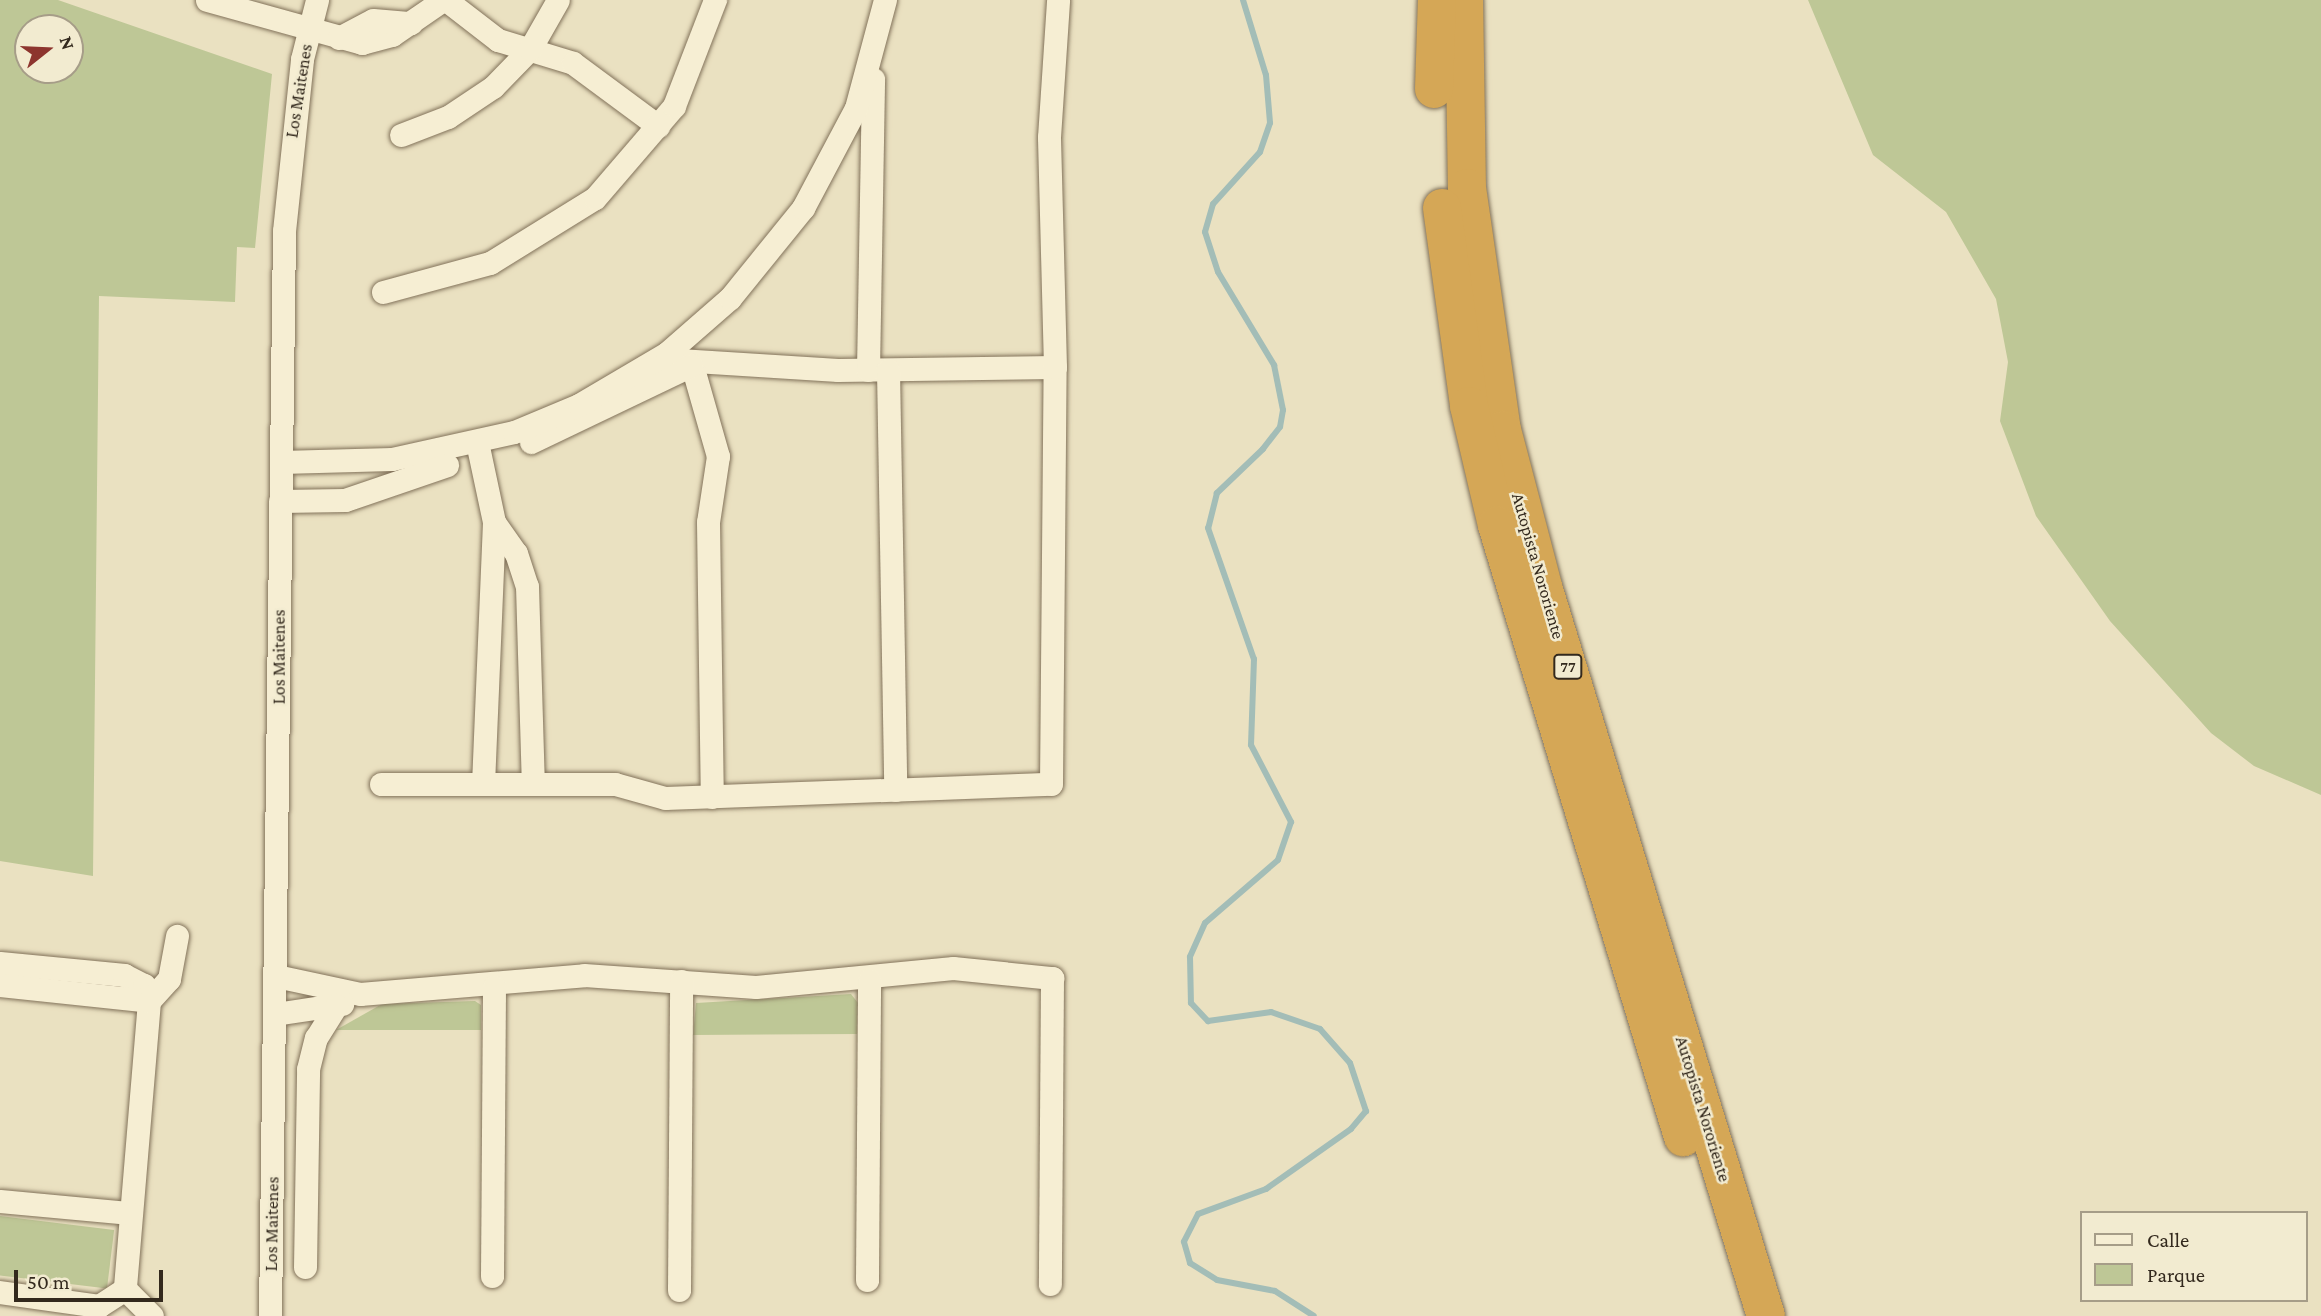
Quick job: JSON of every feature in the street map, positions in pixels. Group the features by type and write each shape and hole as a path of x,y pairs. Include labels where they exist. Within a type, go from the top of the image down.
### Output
{"highway":[{"name":"Autopista Nororiente","path":"1437,0 1442,208 1481,463 1738,1316"},
{"name":"Autopista Nororiente","path":"1464,0 1467,188 1504,442 1766,1316"}],"street":[{"path":"207,0 339,38 373,20 411,23 444,0 498,40 573,63 658,126"},
{"name":"Los Maitenes","path":"270,1316 280,501 287,185 309,31 317,0"},
{"path":"401,135 461,109 530,49 558,0"},
{"path":"383,292 466,272 542,236 595,198 658,126 688,76 715,0"},
{"path":"281,462 366,461 479,450 579,405 667,353 730,298 781,239 848,126 875,47 886,0"},
{"path":"381,784 614,784 649,797 712,797 1051,784 1055,367 1049,136 1058,0"},
{"path":"875,47 870,140 895,790"},
{"path":"848,126 864,129 870,140"},
{"path":"667,353 692,365 878,370 1055,367"},
{"path":"280,501 345,500 413,472 479,450 565,429 692,365"},
{"path":"692,365 718,456 708,530 712,797"},
{"path":"479,450 494,522 483,784"},
{"path":"494,522 516,554 527,586 533,784"},
{"path":"149,1001 169,979 177,936"},
{"path":"0,963 124,975 145,985 149,1001 125,1289 152,1316"},
{"path":"276,975 360,994 494,986 584,975 766,987 869,980 962,968 1052,978 1050,1284"},
{"path":"866,1280 869,980"},
{"path":"679,1290 681,981"},
{"path":"0,985 149,1001"},
{"path":"492,1276 494,986"},
{"path":"275,1014 336,1006 360,994"},
{"path":"305,1267 308,1069 316,1038 336,1006"},
{"path":"0,1201 130,1213"},
{"path":"0,1292 99,1306 125,1289"}],"green space":[{"path":"0,0 58,0 272,74 255,248 237,247 235,302 99,296 93,876 0,861"},
{"path":"1808,0 2321,0 2321,795 2254,766 2211,733 2110,621 2036,516 2000,421 2008,362 1996,299 1946,212 1873,155"},
{"path":"851,994 858,1003 857,1034 693,1035 696,1003"},
{"path":"475,1001 481,1005 481,1030 336,1030 382,1004"},
{"path":"0,1216 114,1230 107,1289 0,1275"}],"waterway":[{"path":"1243,0 1266,75 1270,123 1260,152 1213,204 1205,232 1218,272 1274,365 1283,410 1280,427 1263,449 1217,493 1208,528 1254,659 1251,745 1291,822 1278,860 1205,923 1190,957 1191,1003 1208,1021 1271,1012 1320,1029 1350,1063 1366,1111 1351,1129 1266,1189 1198,1214 1184,1242 1190,1263 1217,1280 1275,1291 1314,1316"}]}
